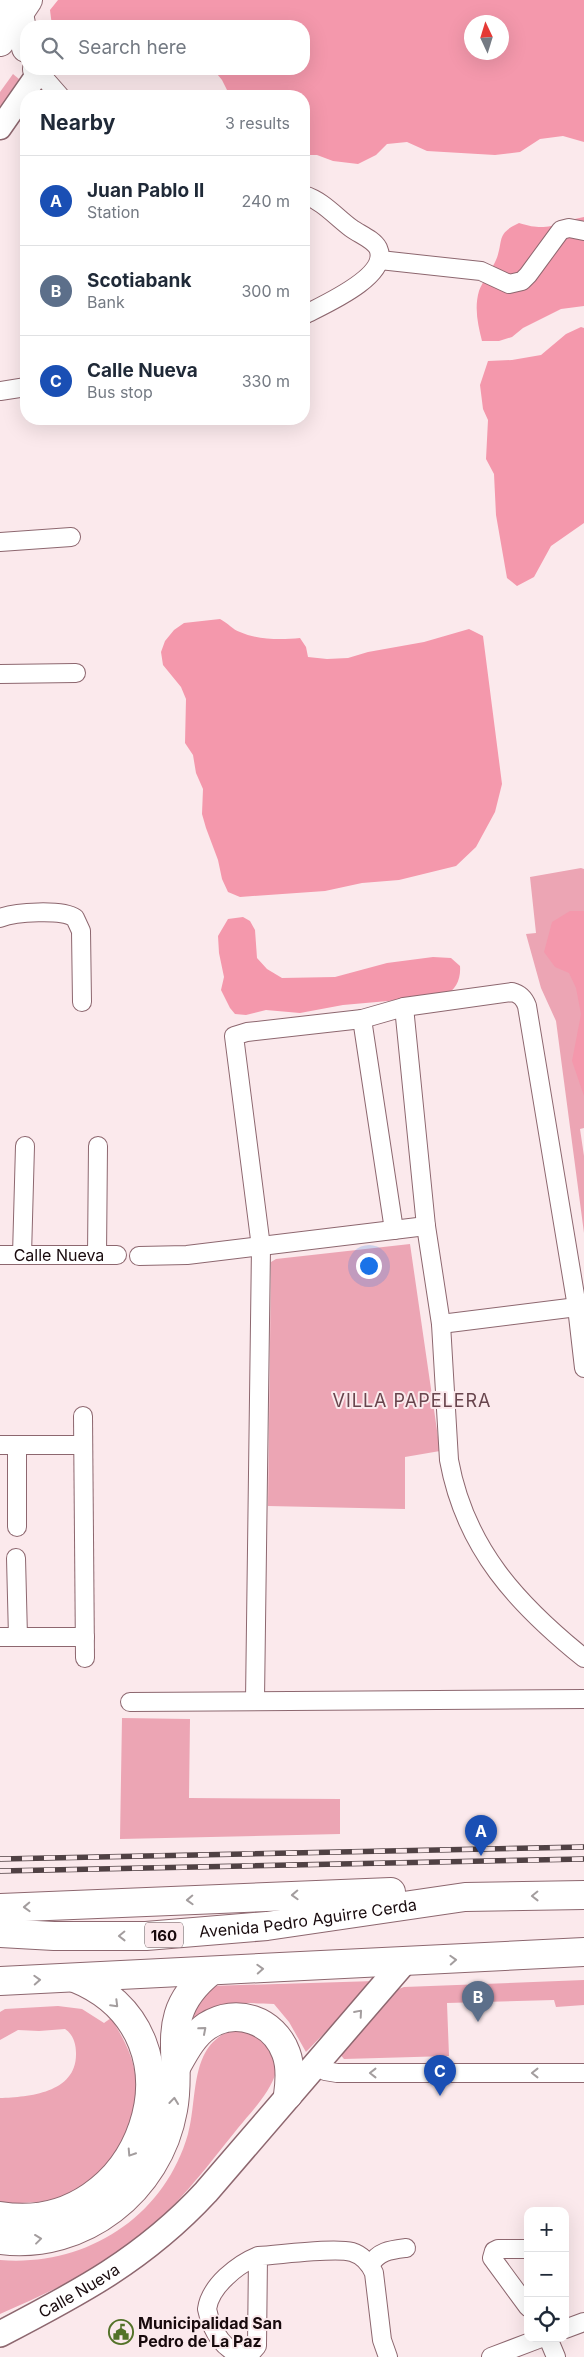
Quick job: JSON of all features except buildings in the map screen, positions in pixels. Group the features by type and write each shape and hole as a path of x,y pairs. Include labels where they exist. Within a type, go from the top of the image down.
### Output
{"highway":[{"path":"0,42 13,5"},
{"path":"13,5 20,28"},
{"path":"0,1908 402,1892 465,1897"},
{"name":"Avenida Pedro Aguirre Cerda","path":"0,1933 108,1937 225,1930 465,1897 584,1896"},
{"path":"0,1981 584,1952"},
{"path":"0,2240 38,2240 75,2231 107,2214 131,2194 152,2166 166,2136 174,2108 174,2040 179,2013 192,1990 211,1971"},
{"path":"0,2216 22,2218 50,2215 86,2200 109,2182 122,2167 140,2137 146,2122 150,2101 150,2082 146,2058 138,2034 125,2014 108,1997 87,1983 75,1978"},
{"path":"175,2069 188,2047 205,2027 220,2020 244,2018 265,2026 281,2043 289,2064 288,2095"}],"main road":[{"name":"Calle Nueva","path":"0,2334 91,2286 154,2242 206,2192 315,2063 404,1962"}],"street":[{"path":"25,90 35,75"},
{"path":"42,75 55,90"},
{"path":"0,128 20,97"},
{"path":"310,198 324,205 349,226 374,243 378,248 380,260 374,272 365,279 310,312"},
{"path":"380,260 481,271 509,284 522,281 528,275 561,230 569,228 584,231"},
{"path":"0,391 20,388"},
{"path":"0,542 71,537"},
{"path":"0,674 76,673"},
{"path":"0,918 18,914 61,913 75,918 81,932 82,1002"},
{"path":"255,1700 261,1247 234,1036 247,1032 362,1019 404,1007 512,992 518,993 524,998 527,1006 577,1307 584,1368"},
{"path":"404,1007 426,1226 441,1324 449,1460 453,1481 465,1517 484,1556 543,1623 584,1658"},
{"path":"362,1019 394,1230"},
{"path":"22,1255 25,1146"},
{"path":"96,1255 98,1146"},
{"path":"139,1256 164,1257 261,1247 426,1226"},
{"name":"Calle Nueva","path":"0,1255 117,1255"},
{"path":"441,1324 577,1307"},
{"path":"83,1416 85,1658"},
{"path":"18,1527 8,1445 83,1445"},
{"path":"16,1558 9,1637 85,1637"},
{"path":"130,1702 584,1699"},
{"path":"315,2063 326,2071 337,2074 584,2073"},
{"path":"370,2265 374,2259 384,2252 406,2248"},
{"path":"524,2249 498,2249 494,2251 492,2258 524,2302"},
{"path":"258,2256 258,2340 254,2351 239,2356 232,2353 222,2343 208,2315 208,2303 214,2291 234,2272 258,2256 351,2252 370,2265 376,2283 382,2340 388,2357"},
{"path":"569,2328 584,2322"},
{"path":"491,2357 530,2342"},
{"path":"550,2342 556,2357"}],"shaded area":[{"path":"58,0 584,0 584,142 563,136 540,139 520,152 495,155 427,151 407,142 387,144 376,155 358,164 333,161 317,155 310,155 310,90 227,90 218,75 310,75 310,20 51,20 50,10"},
{"path":"13,74 19,79 0,108 0,92"},
{"path":"584,217 584,306 561,309 523,328 512,337 499,341 482,341 477,316 478,297 480,288 496,260 501,238 506,231 519,223 546,227"},
{"path":"581,327 584,328 584,523 551,546 534,577 517,586 507,578 496,515 494,474 486,459 488,420 483,409 480,385 488,361 512,360 541,355 566,334"},
{"path":"220,619 237,631 254,637 300,638 306,647 308,657 327,659 348,658 368,652 424,642 469,629 483,636 502,784 495,812 476,847 456,866 399,880 362,883 325,891 240,897 228,892 222,879 218,860 202,814 203,789 196,773 193,755 185,743 186,699 181,687 163,665 161,652 165,641 174,630 184,623"},
{"path":"584,869 584,1128 580,1129 584,1156 584,1233 556,1021 541,988 526,934 536,933 530,877"},
{"path":"570,911 584,911 584,1096 572,1061 581,1014 576,988 569,973 555,967 544,952 552,922"},
{"path":"243,917 250,921 255,930 257,958 267,969 282,978 335,977 387,963 433,957 451,958 460,966 459,980 452,991 444,996 343,1005 300,1013 266,1010 246,1015 235,1014 221,990 224,977 218,936 228,919"},
{"path":"410,1244 440,1451 405,1457 405,1509 268,1506 271,1262 276,1259"},
{"path":"122,1718 190,1719 189,1798 340,1799 340,1834 120,1839"},
{"path":"584,1980 584,2005 556,2007 554,2000 447,2003 449,2056 344,2059 339,2053 393,1991 404,1987"},
{"path":"375,1981 306,2052 289,2022 274,2004 230,2004 213,2011 193,2028 194,2008 209,1986"},
{"path":"58,2006 82,2009 104,2023 111,2018 119,2031 132,2059 135,2074 136,2093 128,2131 108,2163 94,2177 78,2188 60,2197 45,2201 0,2203 0,2098 37,2094 60,2085 69,2077 74,2066 76,2053 74,2040 65,2029 18,2030 0,2040 0,2012 5,2009"},
{"path":"230,2031 244,2031 260,2037 273,2054 275,2060 276,2072 273,2080 265,2095 254,2109 176,2203 148,2230 102,2264 51,2291 0,2314 0,2260 31,2260 62,2255 91,2245 117,2231 140,2213 160,2190 177,2164 188,2134 201,2061 217,2039"}],"railway":[{"path":"0,1859 584,1847"},
{"path":"0,1871 584,1859"}],"place":[{"name":"Juan Pablo II","path":"481,1856"},
{"name":"Scotiabank","path":"478,2022"},
{"name":"Calle Nueva","path":"440,2096"},
{"name":"Municipalidad San Pedro de La Paz","path":"121,2332"}],"district":[{"name":"VILLA PAPELERA","path":"412,1400"}]}
